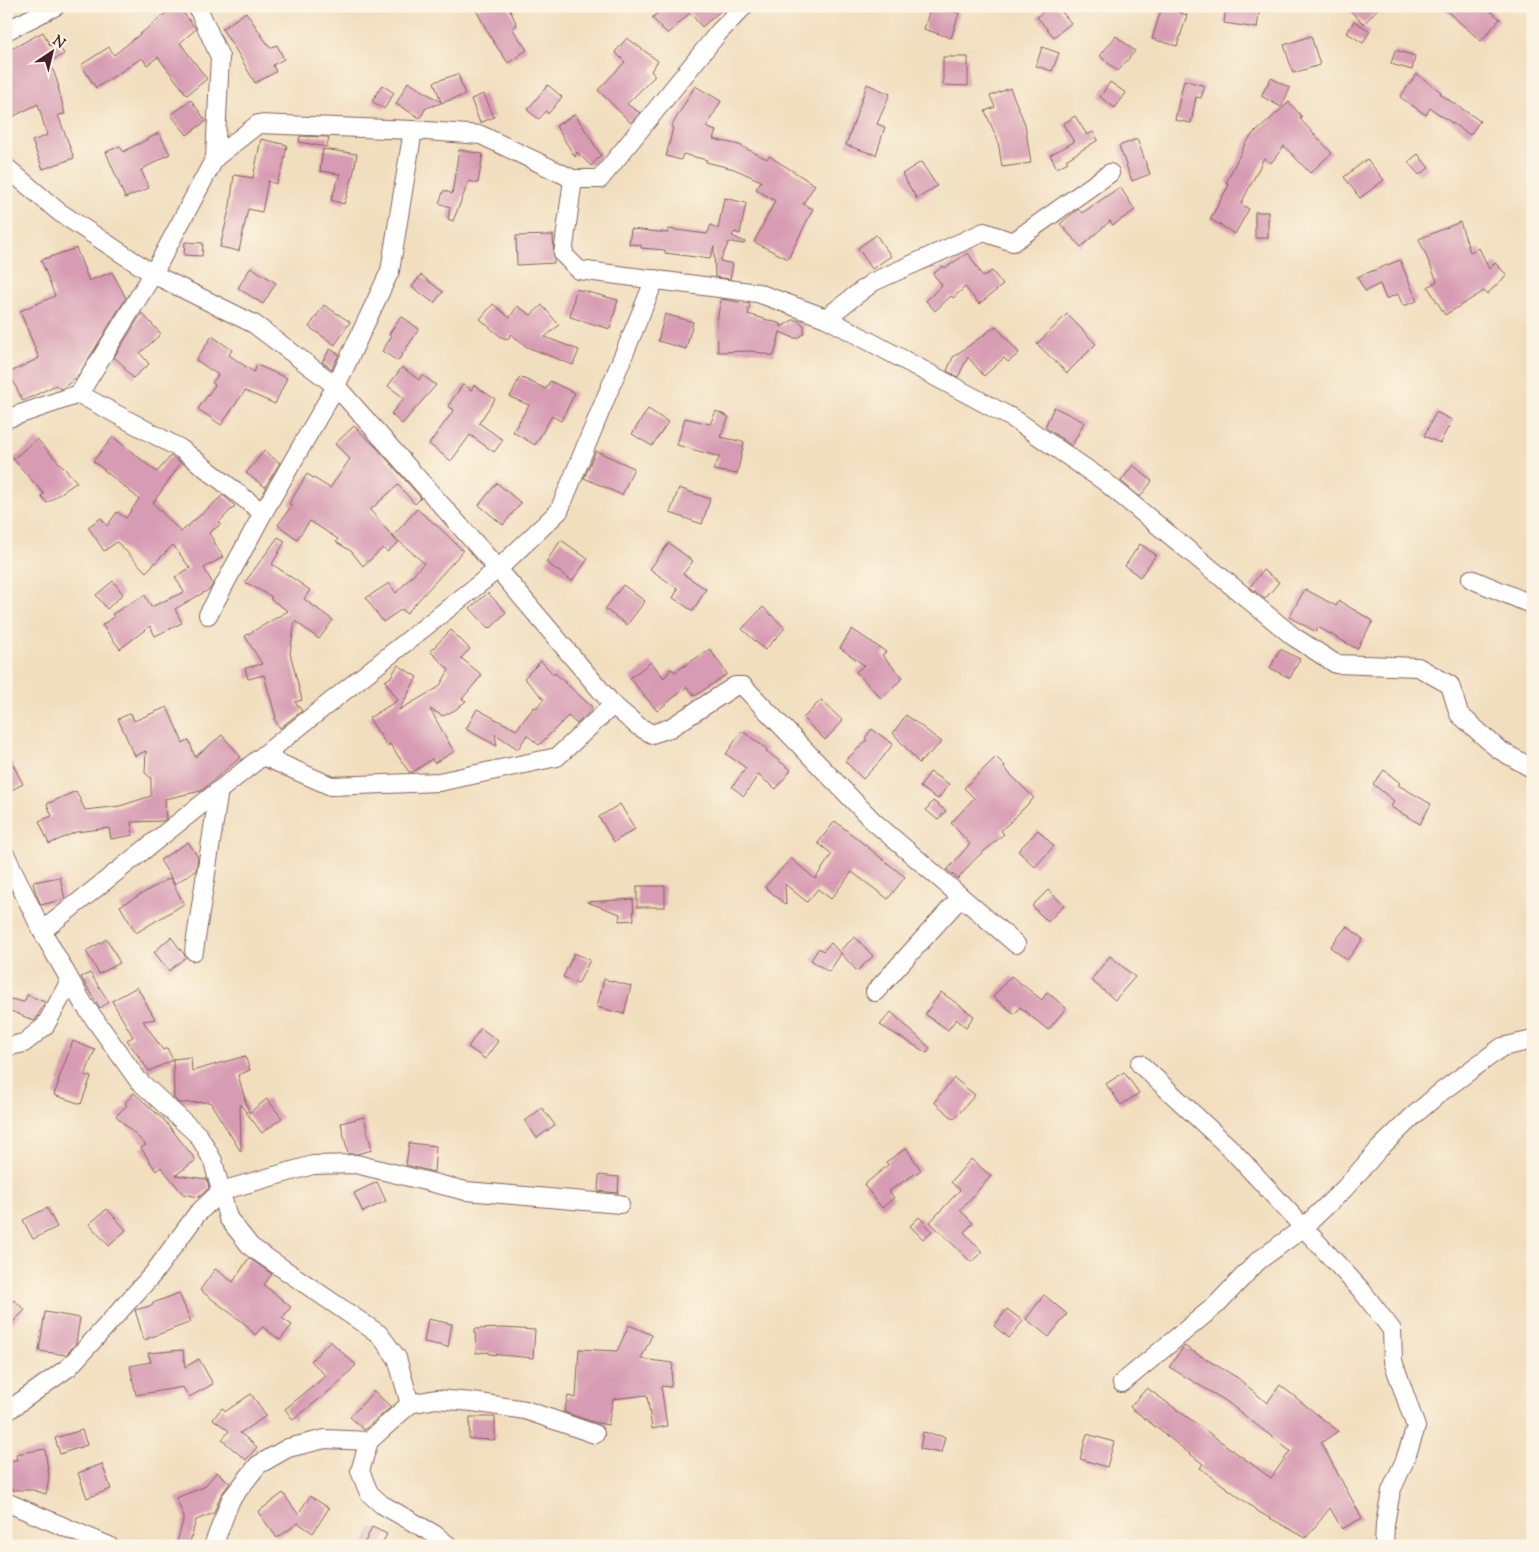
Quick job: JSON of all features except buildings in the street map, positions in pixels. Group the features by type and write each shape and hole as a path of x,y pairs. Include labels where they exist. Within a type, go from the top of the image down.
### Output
{"street":[{"path":"6,30 56,6"},
{"path":"197,6 220,57 215,158"},
{"path":"6,420 79,394 153,274 215,158 258,124 413,130 481,135 573,178 600,179 719,32 744,6"},
{"path":"208,615 263,513 336,386 390,271 413,130"},
{"path":"6,166 59,212 153,274 254,324 336,386 498,569 614,705 638,726 652,734 670,728 735,686 743,686 873,821 1016,944"},
{"path":"826,318 873,282 984,232 1013,242 1110,173"},
{"path":"573,178 563,254 579,270 758,293 826,318 1021,424 1104,481 1294,637 1336,664 1418,667 1450,685 1460,714 1498,750 1533,769"},
{"path":"42,931 498,569 559,511 655,279"},
{"path":"79,394 181,449 263,513"},
{"path":"1470,579 1533,605"},
{"path":"263,756 332,786 439,782 557,756 614,705"},
{"path":"194,951 219,790"},
{"path":"6,856 42,931 83,1003 138,1080 199,1136 214,1161 228,1218 251,1247 379,1334 396,1358 410,1404"},
{"path":"876,992 961,897"},
{"path":"6,1047 24,1043 45,1026 70,981"},
{"path":"1122,1383 1216,1305 1258,1262 1303,1228 1344,1189 1406,1122 1441,1092 1502,1047 1533,1040"},
{"path":"1140,1064 1232,1150 1275,1194 1303,1228 1362,1291 1392,1330 1393,1361 1416,1428 1405,1460 1391,1491 1385,1524 1384,1546"},
{"path":"6,1412 69,1367 153,1274 197,1214 221,1191 313,1165 356,1164 466,1191 620,1204"},
{"path":"450,1546 434,1534 381,1504 369,1493 360,1471 369,1441 410,1404 436,1399 490,1404 525,1410 595,1434"},
{"path":"213,1546 230,1499 258,1465 288,1448 325,1439 369,1441"},
{"path":"6,1502 109,1546"}]}
